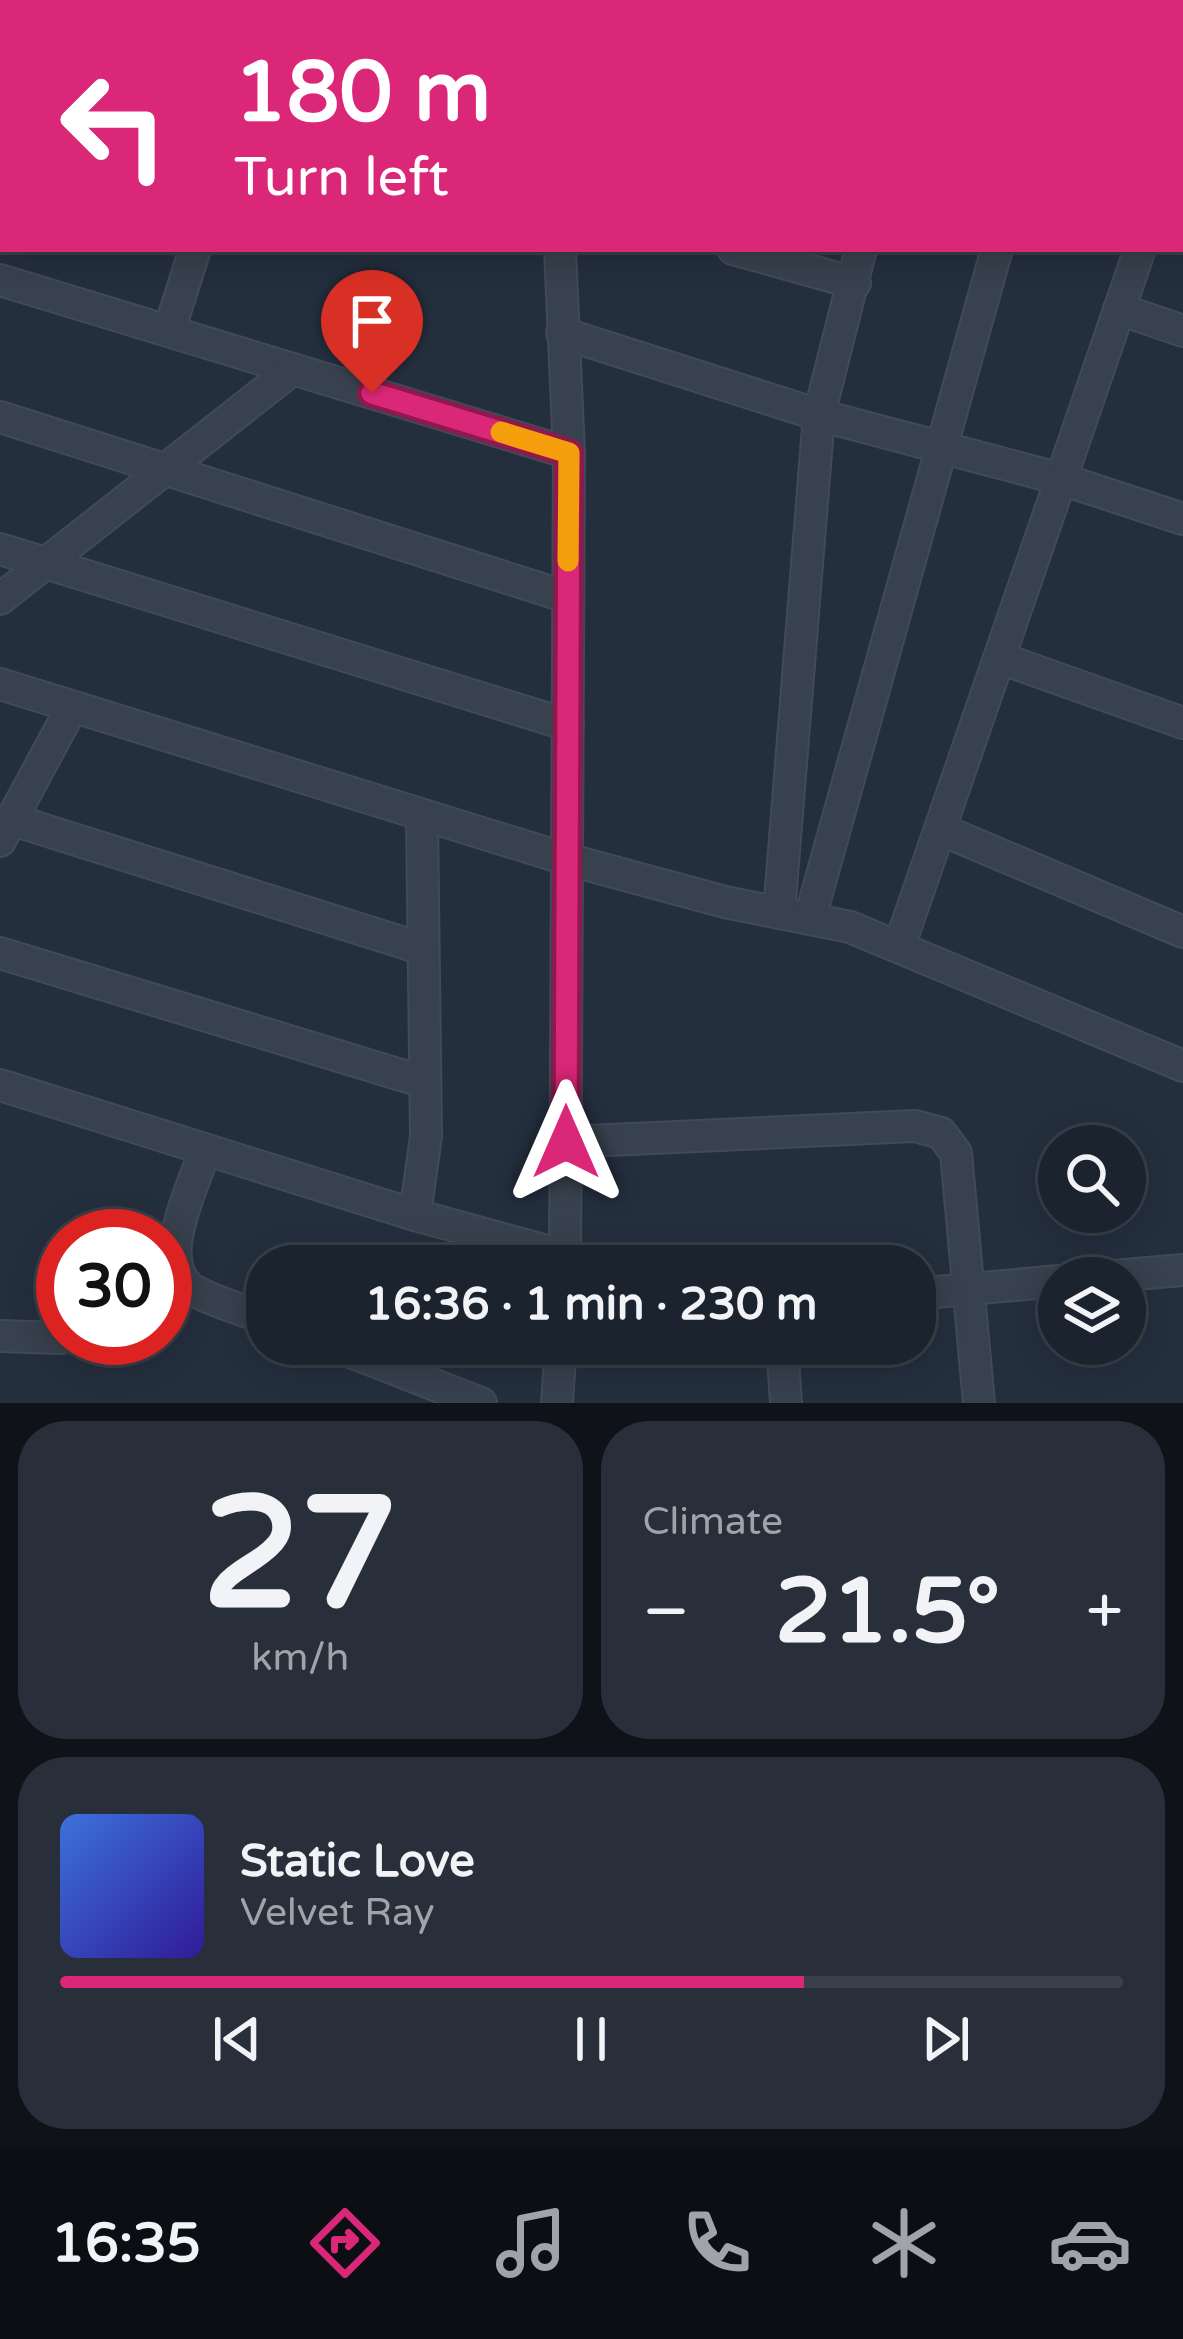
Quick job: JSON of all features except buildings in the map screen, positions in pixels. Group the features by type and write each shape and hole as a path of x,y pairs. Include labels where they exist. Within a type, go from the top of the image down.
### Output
{"street":[{"path":"169,331 194,252"},
{"path":"560,252 569,453 565,1245"},
{"path":"744,252 855,283"},
{"path":"779,913 819,415 861,252"},
{"path":"810,917 996,252"},
{"path":"900,944 1139,252"},
{"path":"0,280 569,453"},
{"path":"1119,309 1183,331"},
{"path":"562,334 819,415 940,443 1183,519"},
{"path":"0,598 293,369"},
{"path":"0,417 567,597"},
{"path":"0,549 568,725"},
{"path":"1000,658 1183,723"},
{"path":"0,684 566,860 810,917 900,944 1183,1066"},
{"path":"72,706 6,830 420,948"},
{"path":"415,1215 426,1136 420,948 422,817"},
{"path":"942,830 1183,932"},
{"path":"0,952 424,1082"},
{"path":"0,1085 513,1245"},
{"path":"566,1142 915,1126 940,1133 956,1153 979,1403"},
{"path":"205,1150 173,1253 178,1273 191,1289 246,1311"},
{"path":"1146,1273 1183,1270"},
{"path":"936,1292 1038,1283"},
{"path":"0,1336 36,1338"},
{"path":"384,1365 481,1403"},
{"path":"556,1403 559,1365"},
{"path":"783,1365 786,1403"}],"slow traffic":[{"path":"501,432 569,453 568,561"}],"route":[{"path":"372,393 569,453 566,1142"}]}
